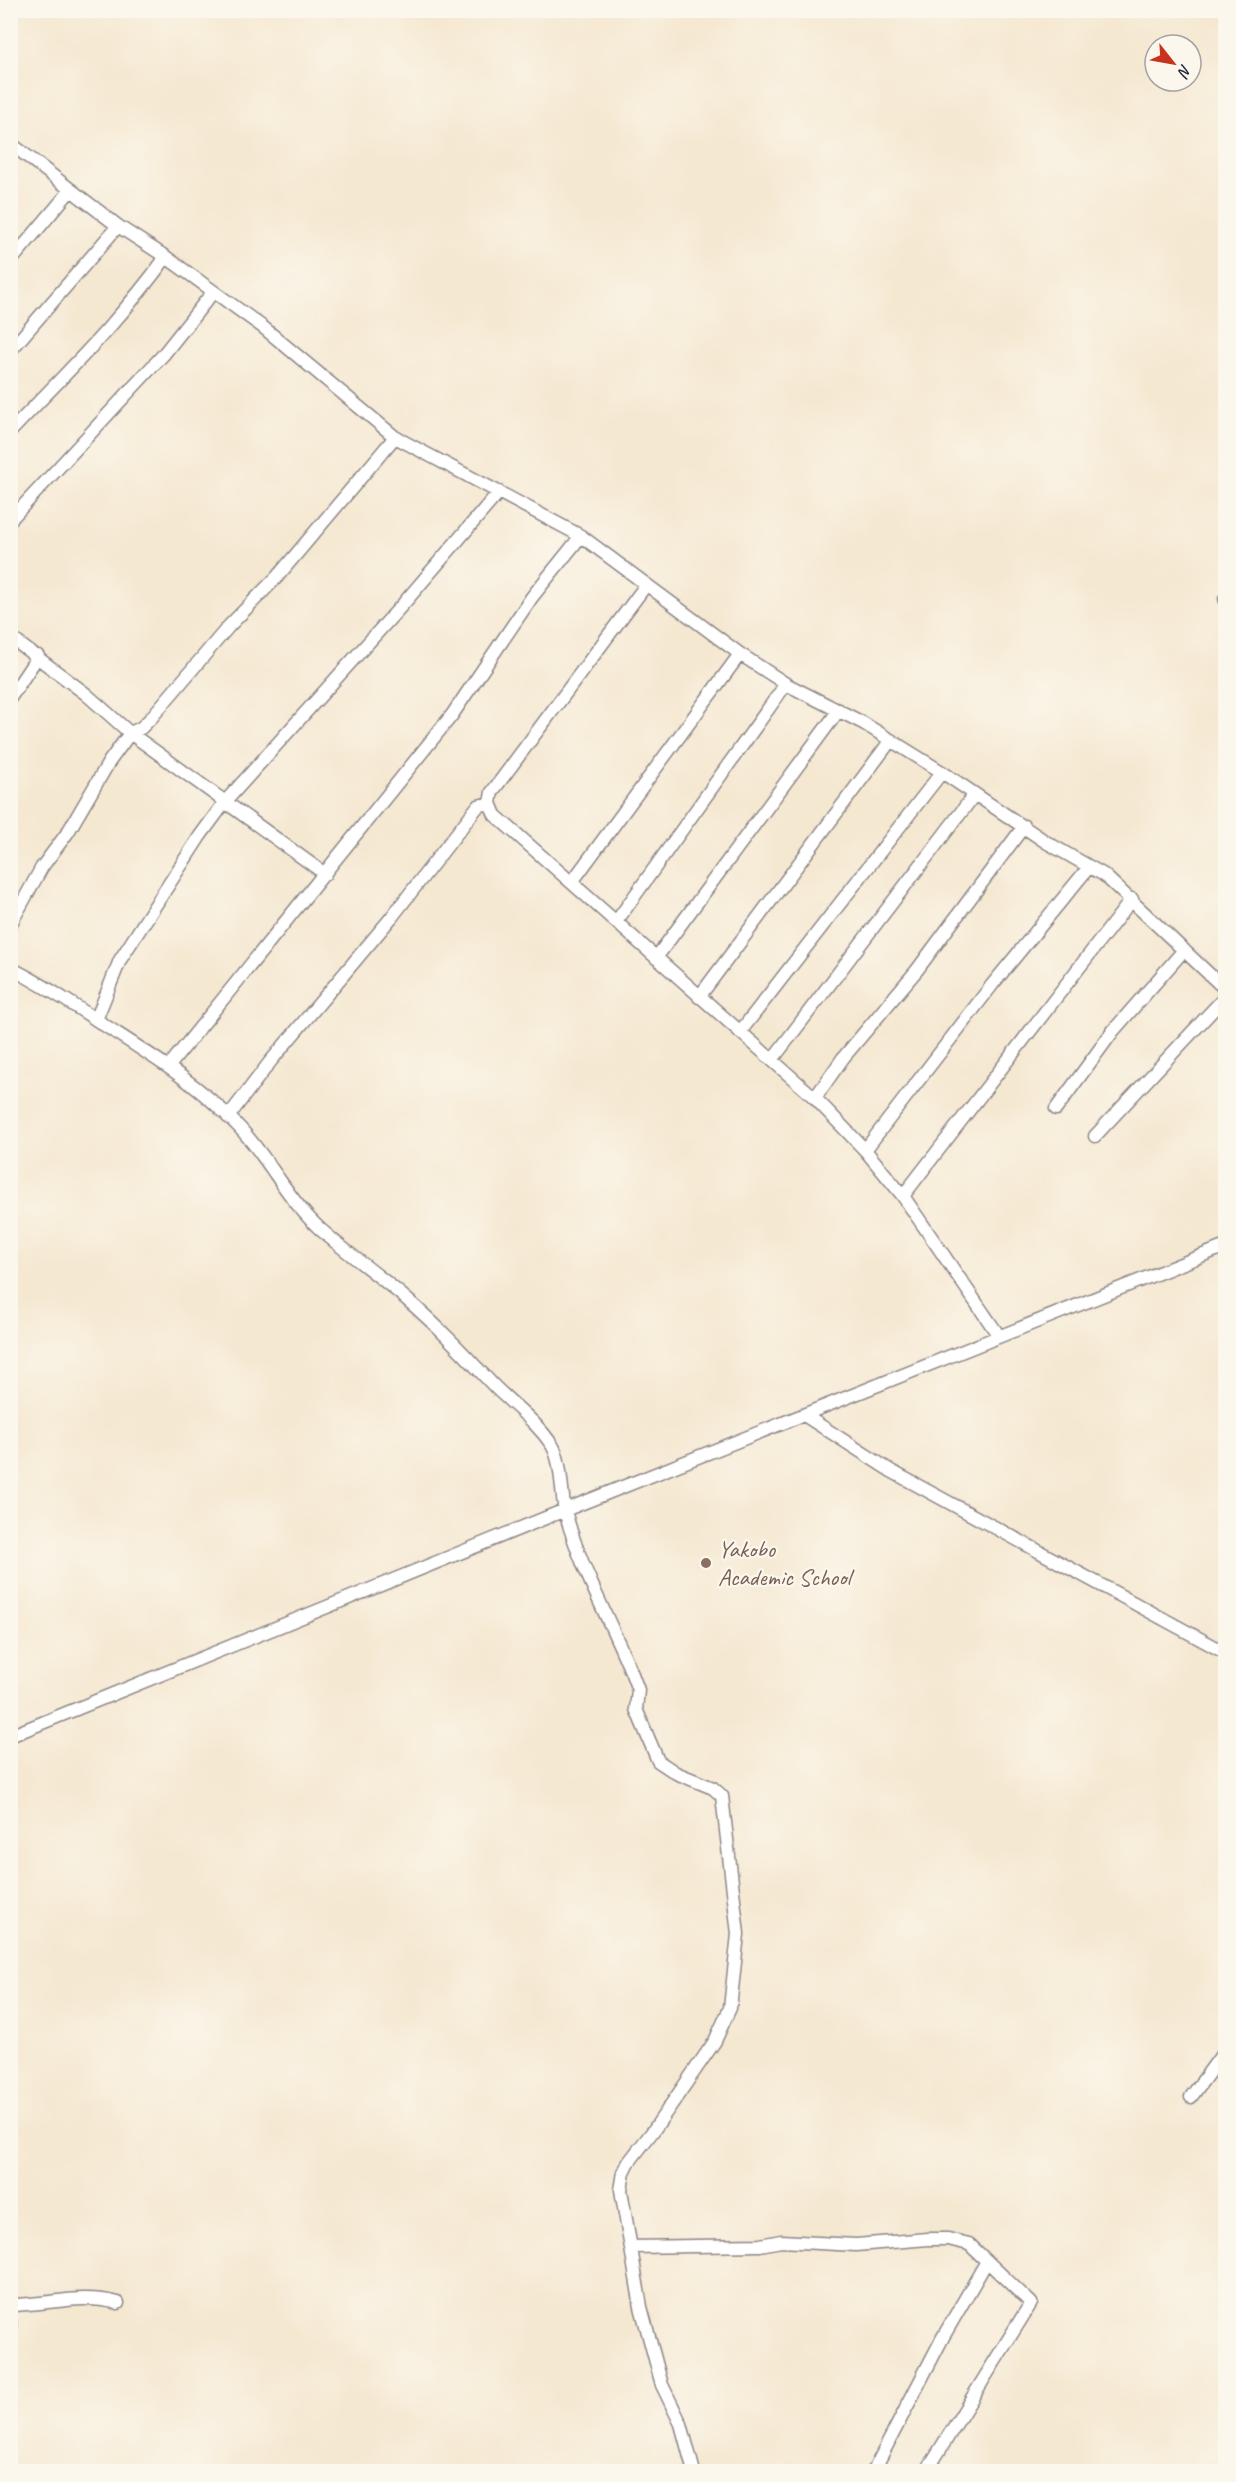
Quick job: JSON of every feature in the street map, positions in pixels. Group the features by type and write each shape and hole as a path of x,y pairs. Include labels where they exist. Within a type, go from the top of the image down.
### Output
{"street":[{"path":"10,143 118,226 166,257 264,328 395,437 581,536 740,654 786,684 891,740 1104,875 1226,990"},
{"path":"10,262 70,191"},
{"path":"10,351 118,226"},
{"path":"10,432 107,330 166,257"},
{"path":"10,520 164,355 213,292"},
{"path":"10,925 42,867 68,832 109,762 130,733 141,728 229,626 277,577 395,437"},
{"path":"96,1020 120,960 200,836 225,802 499,492"},
{"path":"169,1066 452,715 532,597 581,536"},
{"path":"646,585 492,792 490,803 495,815 815,1098 866,1150 903,1196 999,1336"},
{"path":"10,637 38,656 130,733 325,874"},
{"path":"572,882 740,654"},
{"path":"10,698 38,656"},
{"path":"616,922 786,684"},
{"path":"656,958 838,710"},
{"path":"699,997 891,740"},
{"path":"740,1032 942,772"},
{"path":"772,1060 975,794"},
{"path":"228,1117 291,1036 391,918 478,806 490,803"},
{"path":"815,1098 843,1058 917,970 1024,826"},
{"path":"866,1150 992,985 1089,867"},
{"path":"903,1196 1132,899"},
{"path":"1056,1109 1113,1031 1184,950"},
{"path":"10,968 169,1066 228,1117 259,1151 288,1194 304,1212 453,1341 496,1388 523,1411 542,1432 553,1447 558,1460 565,1510 579,1554 633,1674 638,1690 636,1709 658,1761 676,1773 713,1788 722,1796 738,1934 730,2008 701,2062 629,2162 624,2172 622,2201 640,2307 657,2370 681,2424 694,2472"},
{"path":"1095,1136 1226,996"},
{"path":"10,1736 1226,1245"},
{"path":"804,1415 901,1476 1226,1653"},
{"path":"1191,2097 1226,2049"},
{"path":"631,2247 760,2245 781,2241 856,2244 948,2239 969,2244 1031,2303 926,2472"},
{"path":"873,2472 943,2337 987,2261"},
{"path":"10,2305 38,2304 77,2298 100,2298 118,2303"},
{"path":"10,2321 10,2327"}],"place":[{"name":"Yakobo Academic School","path":"706,1563"}]}
